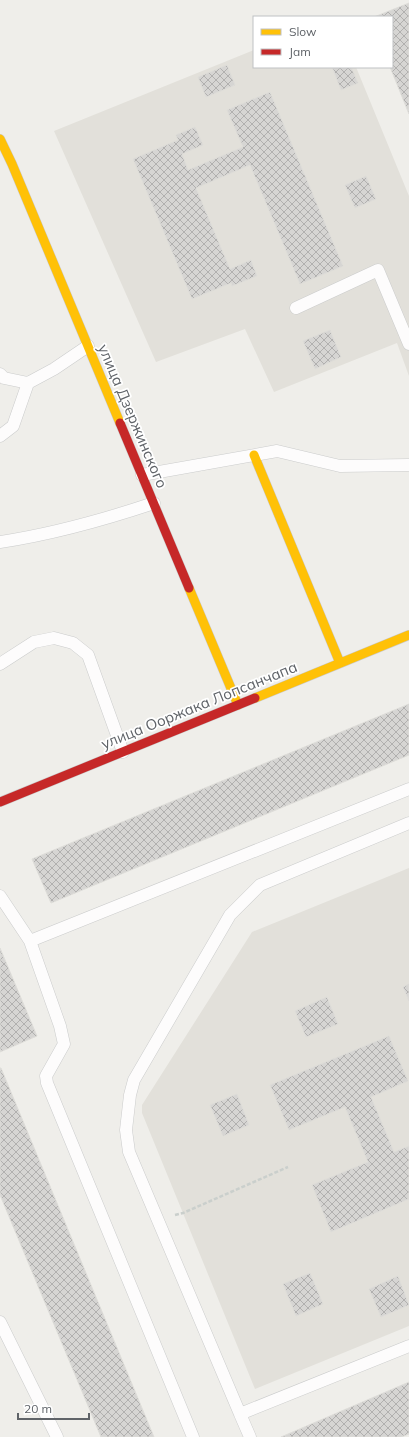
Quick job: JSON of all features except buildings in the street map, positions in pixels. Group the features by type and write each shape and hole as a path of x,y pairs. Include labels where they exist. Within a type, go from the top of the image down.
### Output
{"street":[{"name":"улица Дзержинского","path":"0,139 12,164 238,704"},
{"path":"254,455 340,663"},
{"name":"улица Ооржака Лопсанчапа","path":"0,802 409,635"}],"lane":[{"path":"0,169 12,164"},
{"path":"296,308 378,270 409,344"},
{"path":"0,374 4,378 28,383 54,369 88,346"},
{"path":"0,436 13,426 28,383"},
{"path":"142,475 277,451 340,466 409,465"},
{"path":"0,542 32,537 100,520 154,503"},
{"path":"0,664 34,642 54,638 73,643 88,655 123,752"},
{"path":"30,941 409,789"},
{"path":"250,1437 128,1152 126,1130 130,1095 134,1080 230,915 260,885 409,823"},
{"path":"0,898 30,941 60,1026 64,1044 46,1076 47,1083 193,1437"},
{"path":"0,1322 57,1437"},
{"path":"240,1414 409,1346"}],"path":[{"path":"157,1220 183,1213 288,1167"}],"shaded area":[{"path":"253,50 253,68 356,68 409,196 409,376 397,343 274,392 245,329 156,362 54,131"},
{"path":"409,868 409,1326 255,1389 142,1113 142,1105 252,932"}],"traffic: slow":[{"path":"0,139 12,164 120,423"},
{"path":"254,455 340,663"},
{"path":"189,588 238,705"},
{"path":"255,698 409,635"}],"traffic: jam":[{"path":"120,423 189,588"},
{"path":"0,802 255,698"}]}
